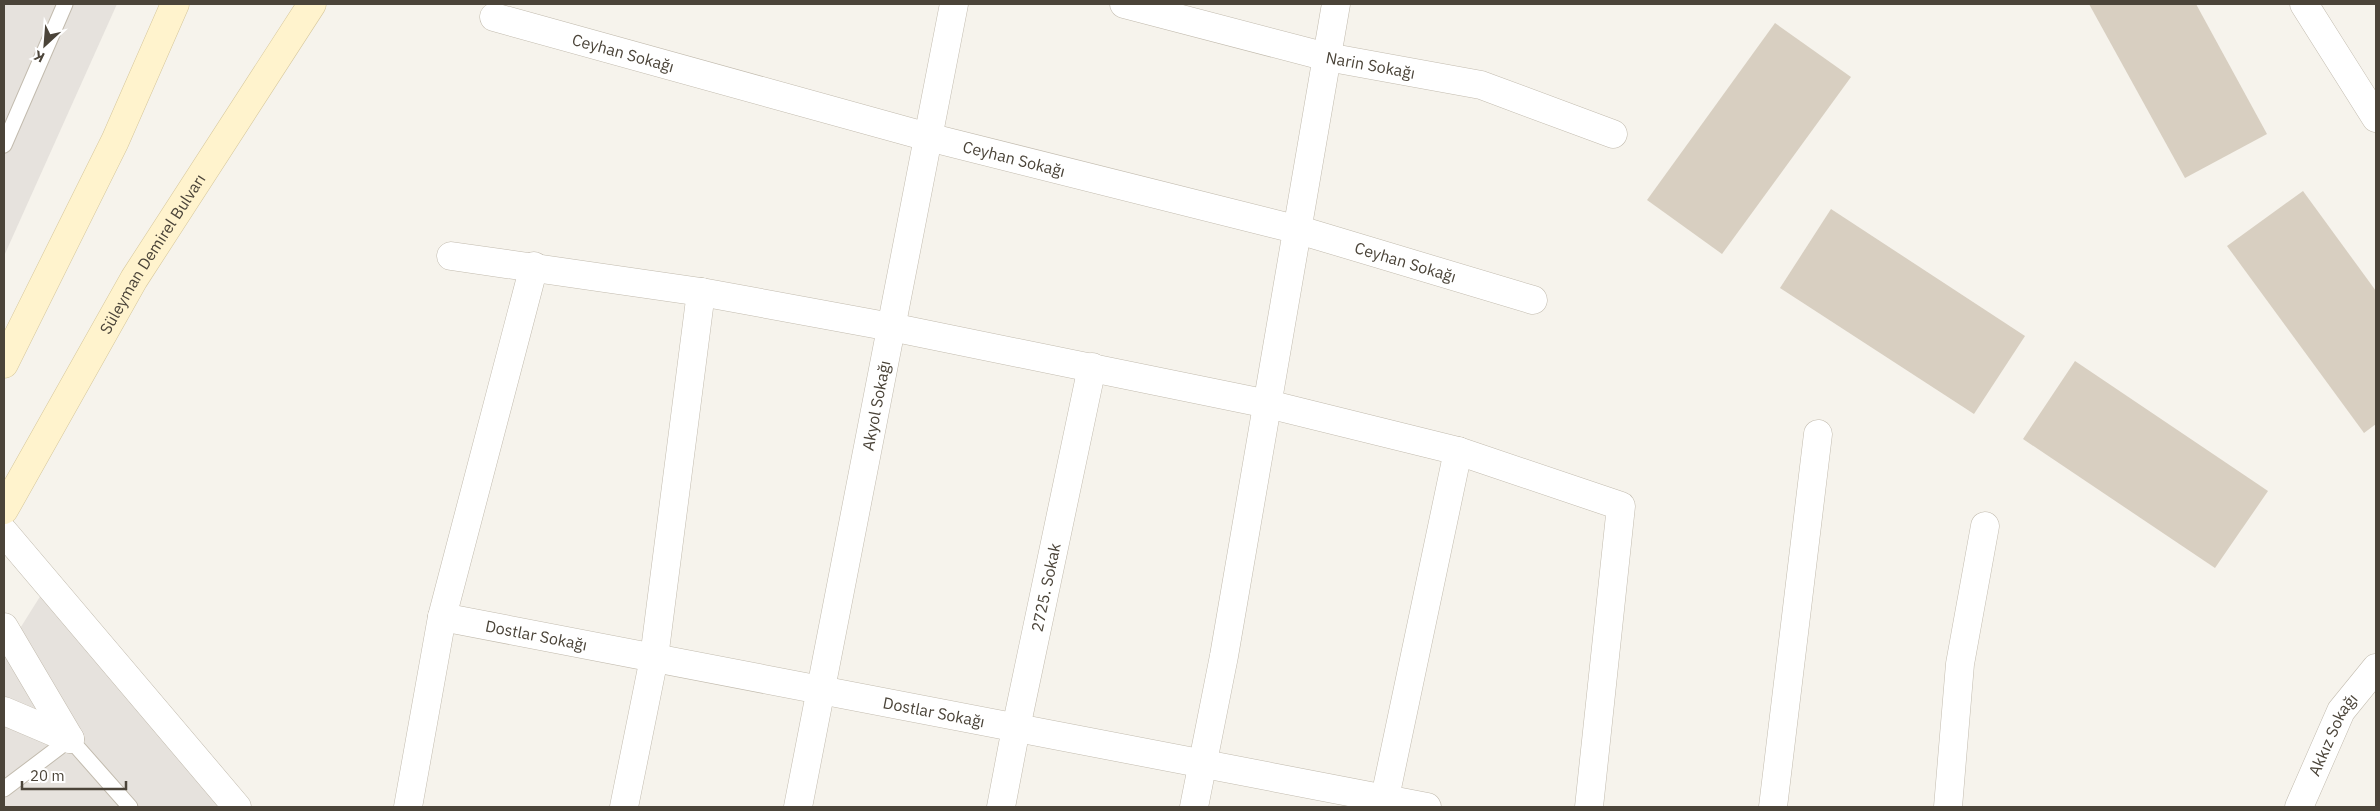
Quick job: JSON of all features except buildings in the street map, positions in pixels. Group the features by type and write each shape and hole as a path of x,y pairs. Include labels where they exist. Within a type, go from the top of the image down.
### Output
{"main road":[{"path":"4,364 115,141 174,4"},
{"name":"Süleyman Demirel Bulvarı","path":"4,510 134,279 300,16 312,4"}],"street":[{"name":"Akyol Sokağı","path":"798,807 954,4"},
{"name":"Narin Sokağı","path":"1124,4 1328,57 1481,85 1613,134"},
{"path":"1194,807 1268,404 1336,4"},
{"path":"2304,4 2376,118"},
{"name":"Ceyhan Sokağı","path":"494,17 928,138 1298,230 1533,300"},
{"path":"451,256 534,266 701,292 891,327 1268,404 1458,451 1621,506 1589,807"},
{"path":"408,807 442,617 534,266"},
{"path":"624,807 654,658 701,292"},
{"name":"2725. Sokak","path":"1001,807 1092,367"},
{"path":"1773,807 1818,434"},
{"path":"1384,803 1458,451"},
{"path":"1948,807 1960,664 1985,526"},
{"path":"4,532 237,807"},
{"name":"Dostlar Sokağı","path":"442,617 1202,764 1384,803 1427,807"},
{"path":"4,626 70,738"},
{"name":"Akkız Sokağı","path":"2299,807 2341,711 2376,668"},
{"path":"4,711 70,738"}],"lane":[{"path":"4,145 65,4"},
{"path":"4,789 70,738 130,807"}],"shaded area":[{"path":"4,4 117,4 4,256"},
{"path":"46,587 231,807 4,807 4,654"}]}
